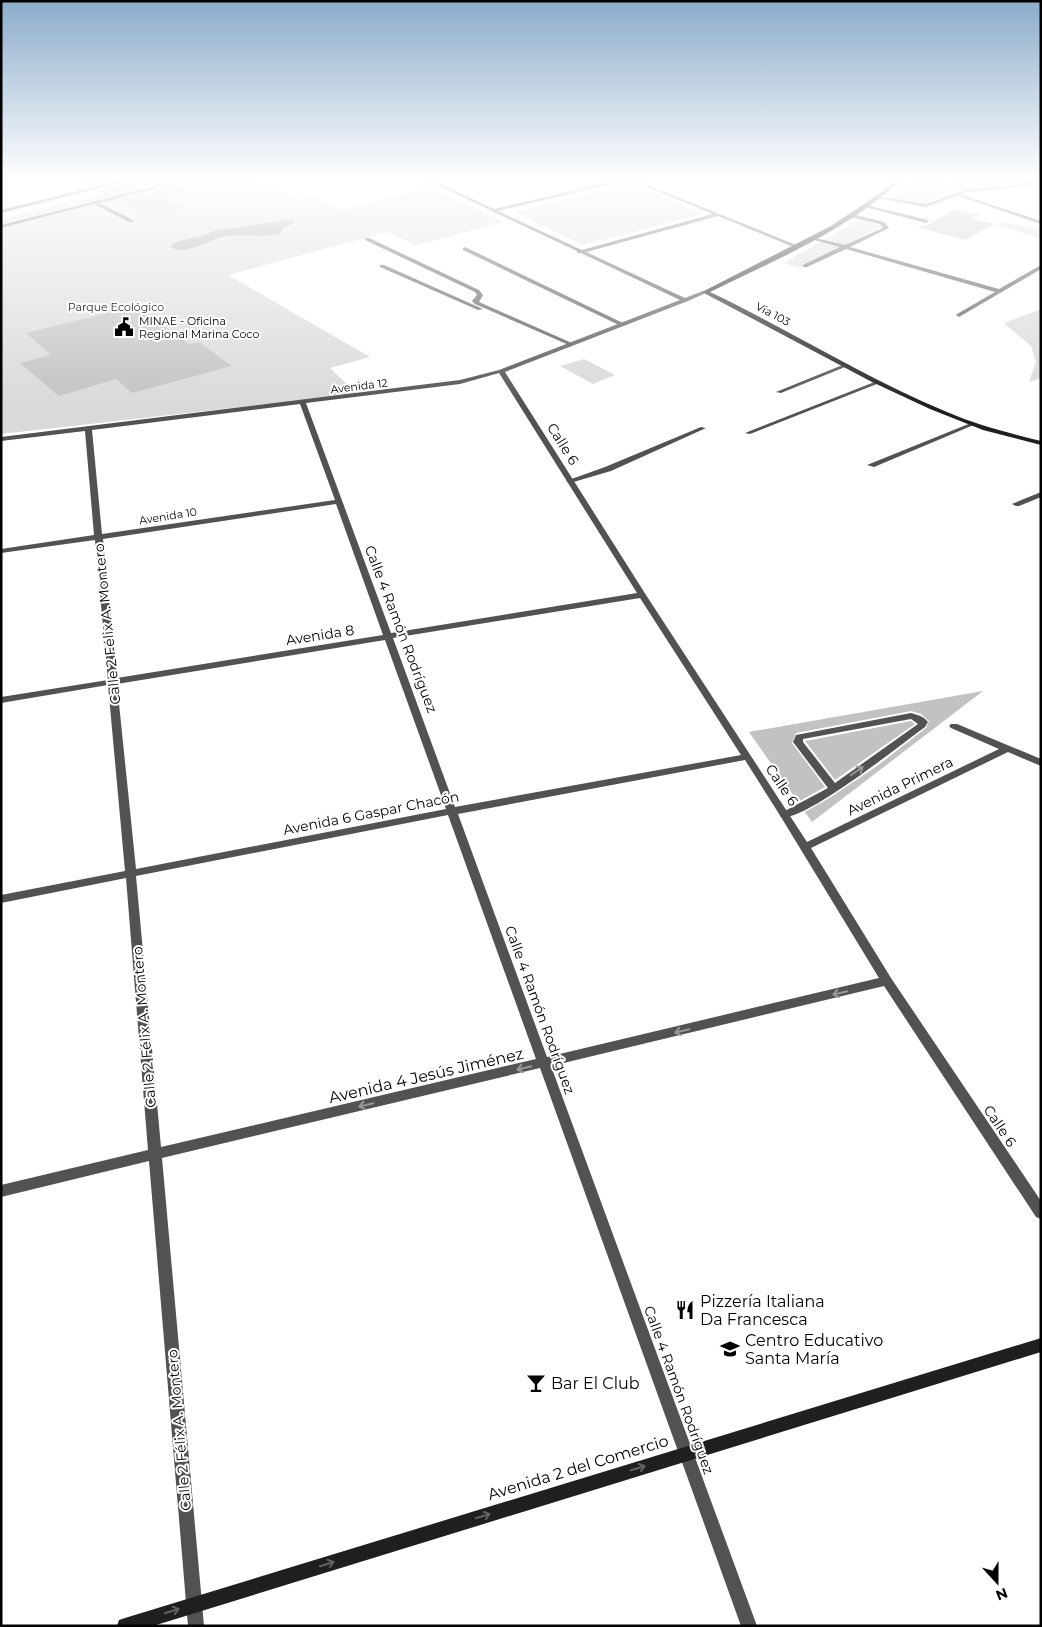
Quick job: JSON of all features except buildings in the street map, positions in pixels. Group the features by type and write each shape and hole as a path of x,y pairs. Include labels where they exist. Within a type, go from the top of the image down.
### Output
{"main road":[{"path":"705,292 786,253"},
{"name":"Vía 103","path":"705,292 739,307 931,408 973,424 1041,443"},
{"name":"Avenida 2 del Comercio","path":"126,1626 1041,1345"}],"street":[{"path":"398,253 477,291 480,295 475,301 477,303 568,345"},
{"path":"473,253 622,325"},
{"path":"581,253 686,300"},
{"path":"805,266 833,253"},
{"path":"866,253 998,291"},
{"path":"382,266 568,345"},
{"path":"960,315 1041,267"},
{"name":"Avenida 12","path":"1,439 303,404 429,388 460,382 501,371 705,292"},
{"path":"780,392 848,365"},
{"name":"Calle 6","path":"501,371 642,595 785,815 887,981 1041,1213"},
{"path":"748,433 879,382"},
{"name":"Calle 4 Ramón Rodríguez","path":"303,404 337,502 453,811 543,1064 749,1626"},
{"path":"871,465 973,424"},
{"name":"Calle 2 Félix A. Montero","path":"88,428 131,874 196,1626"},
{"path":"570,481 608,469 703,428"},
{"path":"1016,504 1041,494"},
{"name":"Avenida 10","path":"1,551 337,502"},
{"name":"Avenida 8","path":"1,700 389,638 642,595"},
{"path":"785,815 810,804 833,788 922,724 923,722 911,716 799,737 798,742 833,788"},
{"path":"954,726 1041,763"},
{"name":"Avenida Primera","path":"805,847 1007,749"},
{"name":"Avenida 6 Gaspar Chacón","path":"1,899 453,811 746,757"},
{"name":"Avenida 4 Jesús Jiménez","path":"1,1191 887,981"}],"green space":[{"name":"Parque Ecológico","path":"1,253 310,253 228,275 370,357 330,368 357,394 1,434"},
{"path":"801,253 829,253 799,268 784,263"},
{"path":"1041,309 1041,378 1029,382 1036,362 1031,346 1004,323"},
{"path":"584,359 615,375 593,384 560,366"}],"place":[{"name":"MINAE - Oficina Regional Marina Coco","path":"124,327"},
{"name":"Pizzería Italiana Da Francesca","path":"685,1310"},
{"name":"Centro Educativo Santa María","path":"730,1349"},
{"name":"Bar El Club","path":"536,1383"}]}
